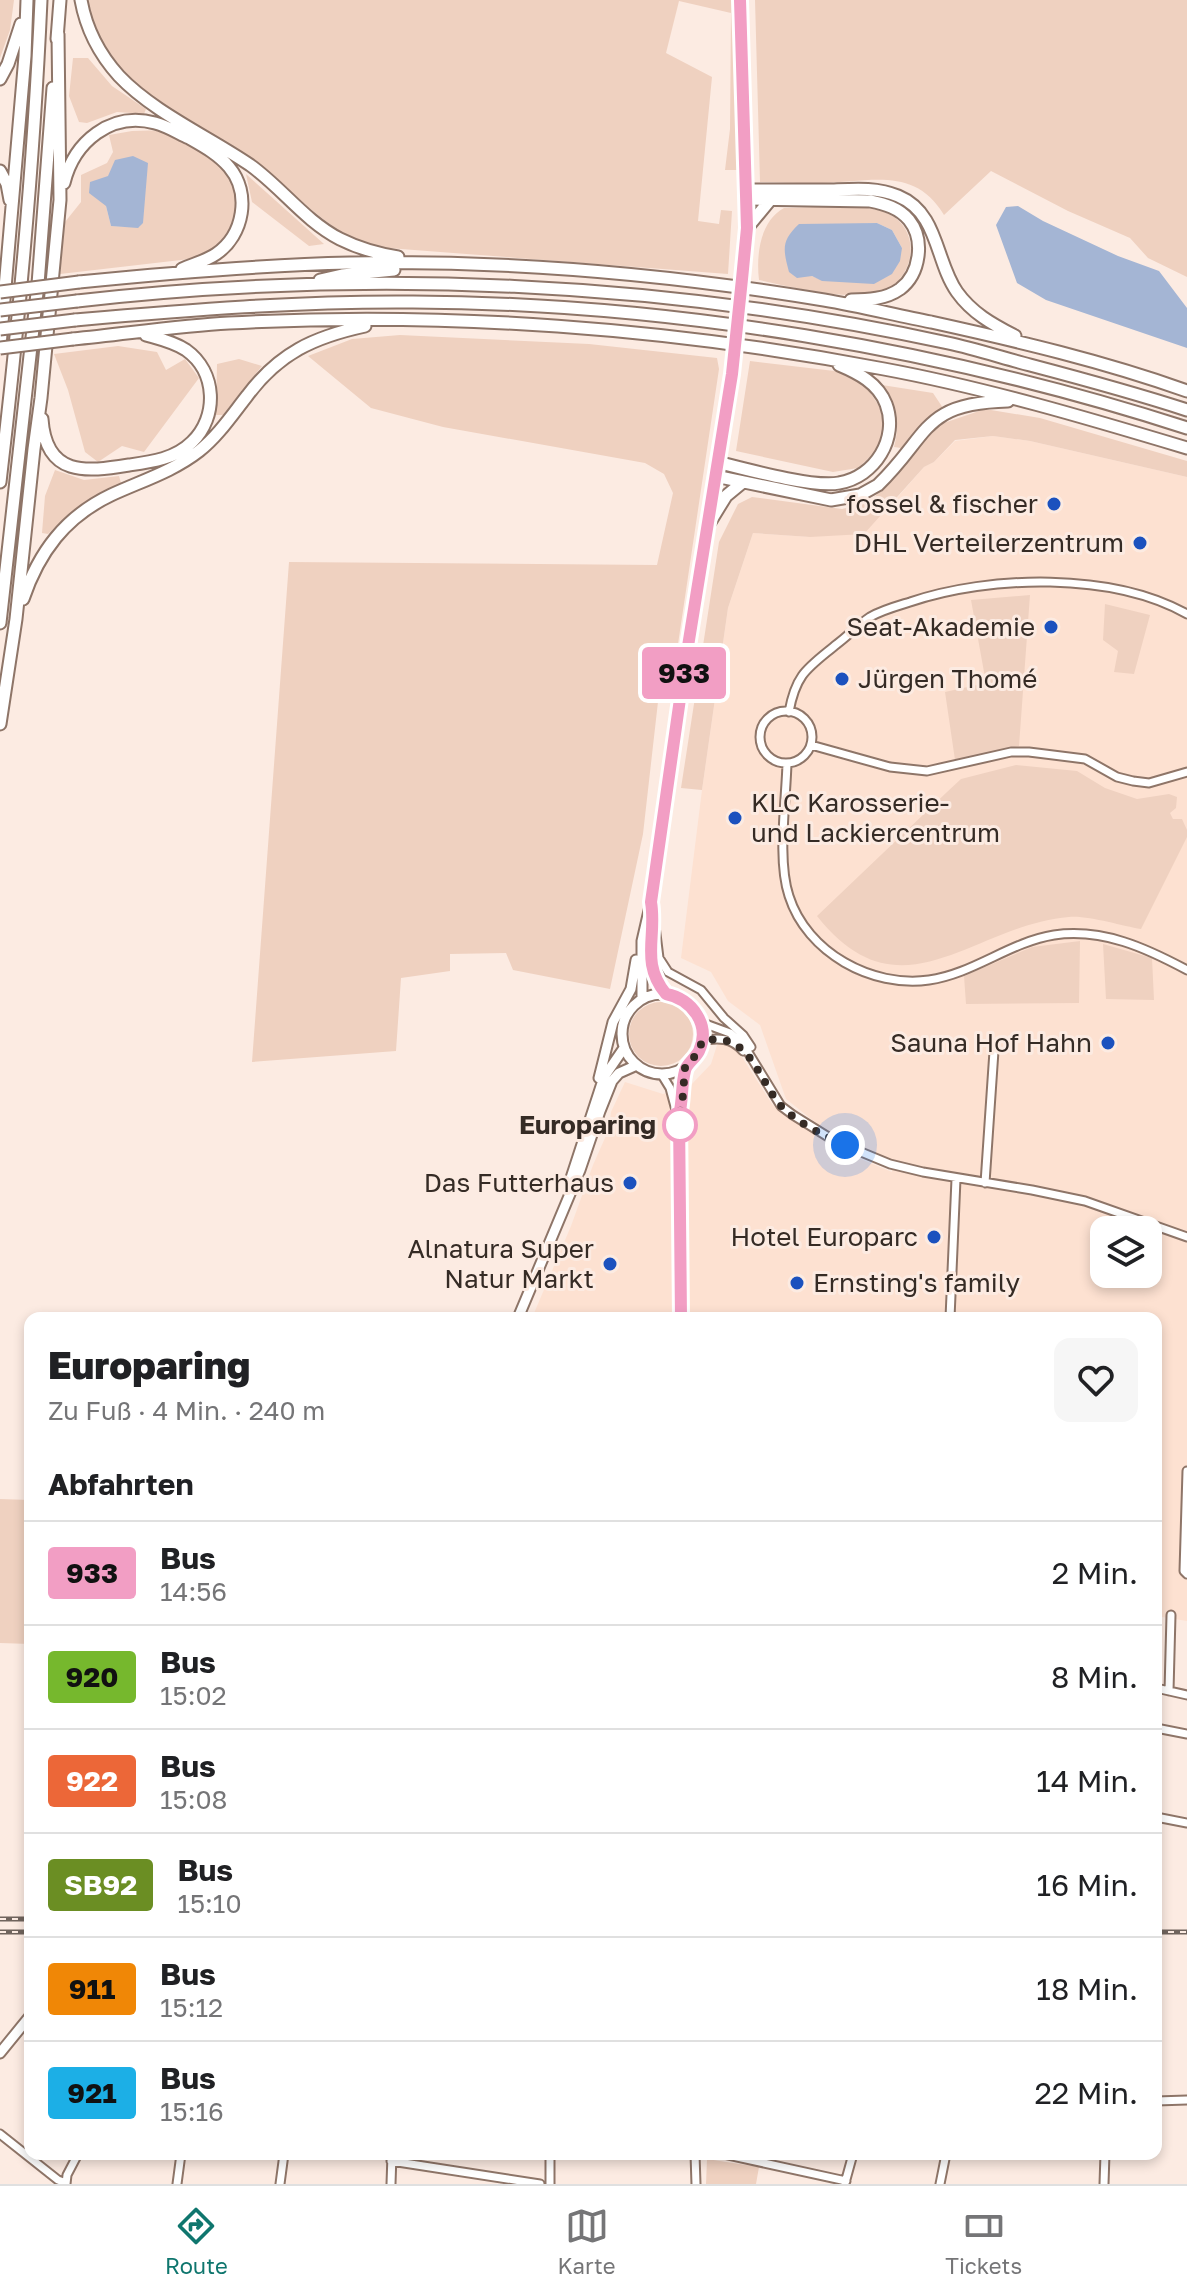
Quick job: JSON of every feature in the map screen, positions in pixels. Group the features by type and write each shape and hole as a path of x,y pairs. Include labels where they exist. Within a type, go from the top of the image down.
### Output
{"highway":[{"path":"0,482 25,231 41,0"},
{"path":"0,623 38,284 60,0"},
{"path":"81,0 98,48 126,83 141,96 254,168 316,223 340,239 366,250 447,264"},
{"path":"0,79 8,64 26,4"},
{"path":"26,4 25,56 0,347 227,323 458,322 604,330 820,358 947,382 1085,417 1187,448"},
{"path":"0,724 16,619 60,200 58,34"},
{"path":"60,200 66,172 77,151 91,136 109,125 134,120 157,123 210,150 226,163 237,179 242,196 238,225 230,240 216,254 172,272"},
{"path":"0,171 7,184 13,213"},
{"path":"746,195 876,189 898,195 912,203 926,219 955,289 969,306 993,325 1029,343"},
{"path":"746,195 771,199 870,201 888,205 911,223 918,255 908,281 899,289 866,300 827,300"},
{"path":"747,228 771,199"},
{"path":"0,292 172,272 352,263 564,270 697,282 827,300 1029,343 1187,391"},
{"path":"300,285 342,275 447,264"},
{"path":"0,310 198,290 300,285 494,286 623,295 818,318 950,343 1187,410"},
{"path":"0,329 75,320 320,302 415,301 576,309 771,332 945,362 1114,404 1187,428"},
{"path":"16,619 31,577 45,550 79,514 188,459 211,441 266,373 298,348 321,337 388,321"},
{"path":"41,398 45,437 57,458 72,467 94,470 155,461 185,448 199,434 208,415 210,395 207,376 196,359 179,346 137,332"},
{"path":"717,462 826,484 853,480 871,468 889,436 886,403 866,379 820,358"},
{"path":"715,476 831,500 851,497 878,485 921,432 942,415 975,403 1020,401"},
{"path":"710,522 726,496 743,482"}],"main road":[{"path":"597,1094 613,1022 631,989 651,902 734,355 747,228 740,0"},
{"path":"651,902 650,958 656,979 666,994"},
{"path":"642,941 642,999"},
{"path":"666,994 688,1003 700,1022 702,1041 699,1051 685,1068 662,1075 645,1071 637,1065 624,1048 622,1034 631,1008 651,995 666,994"},
{"path":"562,1213 597,1094 606,1072 624,1048"},
{"path":"521,1312 580,1170 612,1081 622,1071 637,1065"},
{"path":"0,2053 24,2023"}],"street":[{"path":"789,712 794,689 804,670 871,617 928,596 988,585 1084,585 1123,591 1187,614"},
{"path":"789,712 803,717 808,723 811,745 802,758 787,763 778,762 765,752 760,736 762,728 773,715 789,712"},
{"path":"811,745 890,767 927,771 1011,752 1029,752 1085,759 1117,777 1149,783 1187,772"},
{"path":"787,763 783,865 789,897 818,942 853,968 895,980 928,980 949,975 1028,942 1056,935 1121,940 1187,970"},
{"path":"653,915 663,966 673,976 701,990 736,1027 756,1055 760,1072"},
{"path":"700,1022 730,1033 743,1044 781,1106 830,1138 890,1164 956,1179 1085,1201 1187,1237"},
{"path":"702,1041 715,1038 740,1046 760,1072"},
{"path":"985,1183 994,1051"},
{"path":"679,1115 685,1068"},
{"path":"662,1075 679,1115 681,1312"},
{"path":"950,1312 956,1179"},
{"path":"1187,1471 1184,1571 1187,1574"},
{"path":"1169,1691 1171,1615"},
{"path":"1162,1689 1187,1695"},
{"path":"1162,1729 1187,1734"},
{"path":"1162,1818 1187,1823"},
{"path":"1162,2101 1187,2100"},
{"path":"0,2134 24,2153"},
{"path":"33,2160 66,2183 76,2160"},
{"path":"177,2184 180,2160"},
{"path":"280,2184 283,2160"},
{"path":"391,2160 391,2184"},
{"path":"408,2160 540,2184"},
{"path":"550,2160 550,2184"},
{"path":"695,2160 696,2184"},
{"path":"749,2160 845,2182 849,2160"},
{"path":"940,2184 945,2160"},
{"path":"1104,2184 1105,2160"}],"shaded area":[{"path":"0,0 14,0 10,30 0,58"},
{"path":"85,0 734,0 737,170 725,170 730,129 731,13 679,1 666,53 712,77 698,221 719,224 721,210 732,211 728,274 388,248 359,241 319,216 257,163 166,107 132,82 100,44"},
{"path":"755,0 1187,0 1187,277 1148,258 1130,238 1068,211 991,171 944,215 919,189 890,180 760,182"},
{"path":"73,58 88,58 112,86 146,109 144,114 117,112 87,123 79,122 69,96"},
{"path":"132,131 165,133 205,152 226,170 236,193 236,211 227,234 207,257 60,274 65,222 81,202 81,175 107,163 113,152 109,135","holes":["106,206 143,222 139,227 111,226"]},
{"path":"246,174 324,244 309,246 252,202"},
{"path":"838,206 867,208 889,214 900,222 907,233 910,258 906,270 889,288 862,295 817,292 759,280 761,240 776,214 784,208","holes":["877,223 892,230 902,248 870,267 835,280 812,276 850,225"]},
{"path":"400,335 589,344 717,358 719,369 671,691 659,693 643,834 610,989 513,970 506,953 450,954 450,971 401,978 396,1051 252,1062 289,562 657,565 673,493 664,474 645,463 443,427 371,408 308,356 352,339"},
{"path":"118,346 157,352 166,370 185,359 199,378 144,452 122,446 98,462 85,452 68,390 54,354"},
{"path":"239,359 262,366 223,415 216,415 217,364"},
{"path":"750,361 843,372 866,386 879,406 884,421 882,437 873,454 858,468 833,472 736,451"},
{"path":"882,385 933,393 943,408 918,428 901,448 894,447 897,429 895,414"},
{"path":"985,409 1040,418 1187,461 1187,477 1030,441 993,436 955,440 934,462 924,467 864,534 810,537 753,533 728,608 702,790 681,788 719,542 738,504 752,497 842,509 867,503 888,485 938,425"},
{"path":"993,436 1030,441 1187,477 1187,1621 1162,1617 1162,1312 535,1312 571,1226 609,1129 611,1112 625,1082 663,1094 691,1085 711,1064 718,1042 730,1044 740,1054 772,1104 784,1115 851,1155 892,1172 891,1160 830,1134 786,1099 760,1025 728,1001 711,972 681,958 728,608 753,533 810,537 890,506 924,467 934,462 955,441"},
{"path":"55,470 84,480 119,476 121,483 74,510 48,534 42,533 45,496"},
{"path":"1030,595 1019,746 955,760 945,692 986,683 971,600"},
{"path":"1105,604 1150,615 1134,674 1114,672 1118,651 1103,640"},
{"path":"1016,765 1077,771 1105,788 1137,799 1169,794 1177,797 1176,808 1170,813 1173,819 1182,819 1187,837 1141,929 1069,917 1034,924 938,959 908,965 878,962 848,947 817,916 961,779"},
{"path":"1080,941 1079,1003 966,1004 964,976 1032,947"},
{"path":"1103,944 1152,958 1154,1000 1106,999"},
{"path":"661,1002 673,1004 684,1011 691,1022 691,1046 684,1057 673,1064 661,1066 649,1064 638,1057 631,1046 629,1034 631,1022 638,1011 649,1004"},
{"path":"0,1499 24,1500 24,1644 0,1643"},
{"path":"707,2160 759,2167 756,2184 706,2184"}],"water":[{"path":"133,156 148,163 143,223 138,228 111,226 106,206 89,193 90,182 108,176 115,160"},
{"path":"1018,206 1118,256 1159,271 1187,308 1187,348 1046,300 1017,283 996,225 1006,207"},
{"path":"877,223 892,230 902,248 900,261 892,274 874,284 822,281 812,276 797,278 789,272 786,241 799,224"}],"railway":[{"path":"0,1919 24,1919"},
{"path":"0,1932 24,1932"},
{"path":"1162,1932 1187,1932"}],"bus line":[{"name":"933","path":"681,1312 679,1115 685,1068 699,1051 702,1031 693,1009 682,999 666,994 654,973 650,958 651,902 684,671 732,374 742,279 747,228 740,0"}],"place":[{"name":"fossel & fischer","path":"1054,504"},
{"name":"DHL Verteilerzentrum","path":"1140,543"},
{"name":"Seat-Akademie","path":"1051,627"},
{"name":"Jürgen Thomé","path":"842,679"},
{"name":"KLC Karosserie- und Lackiercentrum","path":"735,818"},
{"name":"Sauna Hof Hahn","path":"1108,1043"},
{"name":"Europaring","path":"680,1125"},
{"name":"Das Futterhaus","path":"630,1183"},
{"name":"Hotel Europarc","path":"934,1237"},
{"name":"Alnatura Super Natur Markt","path":"610,1264"},
{"name":"Ernsting's family","path":"797,1283"}],"route":[{"path":"680,1125 685,1068 693,1061 702,1041 715,1038 740,1046 781,1106 845,1145"}]}
